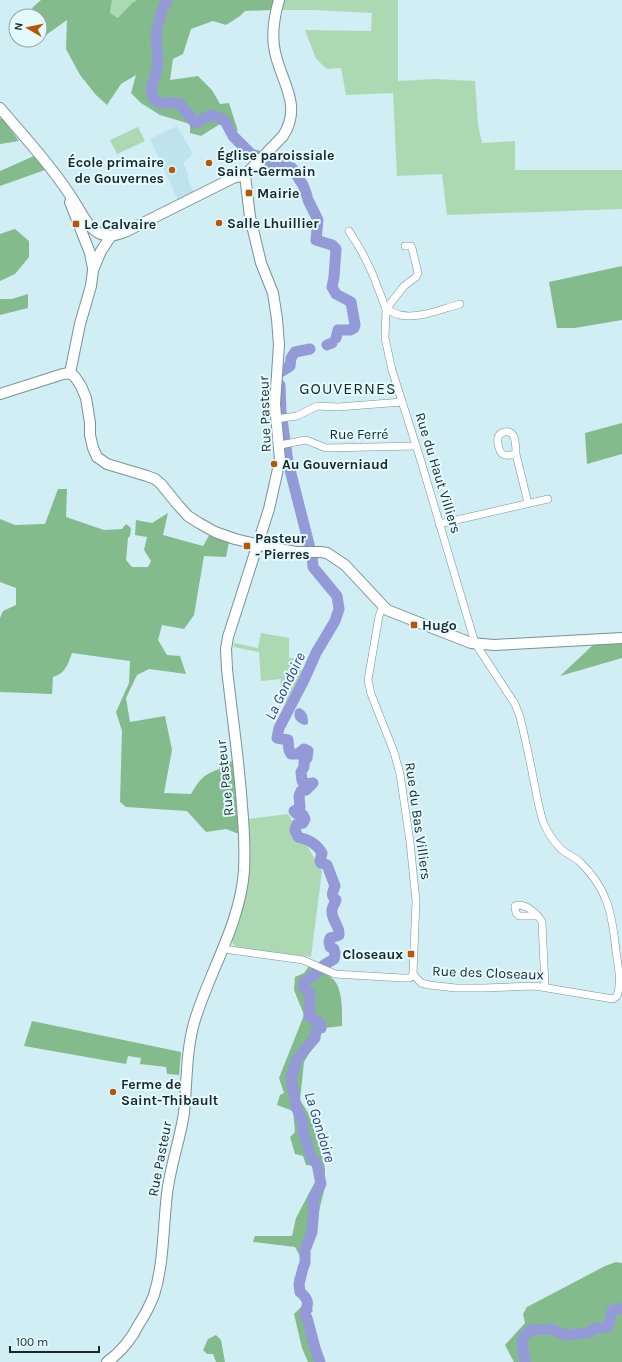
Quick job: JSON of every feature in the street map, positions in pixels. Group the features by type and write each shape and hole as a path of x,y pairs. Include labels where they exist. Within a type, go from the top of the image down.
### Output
{"street":[{"path":"67,192 92,229 101,234 111,236 127,231 233,178 245,175 283,136 290,123 292,111 290,96 274,50 273,26 279,0"},
{"path":"0,108 65,187 71,207 90,253 93,270"},
{"name":"Rue Pasteur","path":"106,1362 118,1355 126,1345 146,1313 154,1295 160,1259 168,1185 184,1114 190,1039 201,1003 223,949 238,904 244,873 241,795 226,649 228,637 269,509 284,444 275,393 279,345 277,319 273,293 262,263 250,217 245,175"},
{"path":"349,231 360,247 386,308 400,315 414,316 460,304"},
{"path":"70,373 80,324 91,286 93,270 101,250 111,236"},
{"path":"386,308 404,286 416,277 418,273 412,248 411,246 405,246"},
{"name":"Rue du Haut Villiers","path":"386,308 385,338 392,370 475,643 515,704 520,717 539,807 544,823 552,837 562,849 578,860 590,873 608,902 613,923 619,978 619,990 617,996"},
{"path":"0,394 70,373 75,377 81,386 86,398 90,423 90,435 97,457 107,464 155,479 188,516 199,524 215,532 235,540 258,545 296,552 327,553 340,561 354,574 388,610 475,643 494,645 622,638"},
{"path":"280,418 297,416 317,406 338,407 402,402"},
{"name":"Rue Ferré","path":"284,444 307,440 326,448 416,446"},
{"path":"516,454 528,503"},
{"path":"439,524 548,499"},
{"name":"Rue du Bas Villiers","path":"383,606 379,616 368,680 371,694 394,752 400,774 410,842 415,895 413,974"},
{"path":"538,916 541,919 543,926 545,987"},
{"name":"Rue des Closeaux","path":"223,949 303,960 335,974 410,978 413,974 421,983 456,988 535,986 608,998 617,996"}],"shaded area":[{"path":"177,126 193,154 183,163 189,176 187,178 194,192 178,200 150,139"}],"green space":[{"path":"41,0 112,0 110,13 118,18 132,3 137,0 274,0 272,10 245,11 226,25 213,21 191,29 183,54 173,59 170,80 198,76 212,90 220,104 229,103 238,131 220,124 201,136 190,133 190,124 160,115 141,103 131,93 136,75 121,84 107,105 96,95 80,75 66,49 67,20 48,34 48,8 32,8"},
{"path":"112,0 137,0 132,3 119,18 110,14"},
{"path":"274,0 398,0 398,81 435,79 475,81 478,124 482,143 515,141 515,170 622,170 622,209 447,215 442,174 397,176 393,93 346,95 341,68 327,69 316,59 305,30 371,31 372,13 313,10 272,10"},
{"path":"2,118 19,141 0,144 0,119"},
{"path":"138,127 145,141 117,154 110,140"},
{"path":"34,156 42,164 45,170 0,186 0,171"},
{"path":"15,229 29,241 29,257 15,274 0,281 0,234"},
{"path":"622,266 622,320 575,328 557,328 549,282"},
{"path":"28,294 28,308 0,315 0,299 12,299"},
{"path":"622,423 622,454 587,464 585,433"},
{"path":"58,489 67,489 66,517 104,530 122,529 126,524 131,528 130,536 128,538 126,560 132,567 148,567 151,561 144,550 147,537 135,535 136,520 152,523 168,513 163,535 203,546 213,529 230,537 226,557 204,556 194,615 184,629 162,625 158,640 167,655 180,656 186,674 149,669 137,675 126,698 130,722 165,716 172,750 164,793 191,794 202,778 219,769 222,760 234,762 239,834 226,829 206,832 187,811 126,807 120,802 122,731 116,712 129,683 130,661 72,653 63,671 57,676 53,677 52,694 0,692 0,618 3,611 16,605 16,588 0,582 0,519 15,525 45,524"},
{"path":"261,633 289,638 289,658 296,658 298,670 307,669 291,701 279,702 281,679 261,681 259,652 234,647 234,643 258,648"},
{"path":"622,643 622,658 560,676 593,645"},
{"path":"288,814 322,871 311,957 236,947 232,941 247,883 248,819"},
{"path":"310,965 326,974 337,984 342,1008 342,1026 324,1028 304,1062 300,1100 314,1122 325,1168 325,1187 314,1231 303,1287 313,1311 308,1314 313,1346 322,1362 308,1362 302,1348 294,1314 305,1303 305,1298 300,1293 294,1278 297,1275 302,1260 295,1247 253,1242 255,1236 292,1236 296,1218 317,1178 315,1166 306,1165 303,1156 295,1154 290,1137 295,1132 293,1111 277,1105 280,1095 284,1093 279,1078 304,1015 294,990 295,977 304,973"},
{"path":"32,1021 181,1052 179,1075 167,1074 166,1067 140,1064 141,1058 128,1056 126,1064 24,1046"},
{"path":"616,1262 622,1263 622,1362 514,1362 505,1345 525,1323 523,1314 527,1307 605,1266"},
{"path":"216,1335 221,1340 225,1362 216,1362 213,1354 207,1354 203,1350 208,1339"}],"water":[{"path":"300,708 307,714 308,724 304,725 295,717 294,714 296,709"}],"waterway":[{"name":"La Gondoire","path":"167,0 161,13 156,33 158,64 151,91 154,99 161,103 179,103 195,123 211,115 225,121 233,136 251,154 258,156 269,164 292,168 303,185 307,196"},
{"name":"La Gondoire","path":"308,200 318,220 316,240 332,245 336,249 332,287 336,294 351,302 355,325 354,328 350,330 338,330 336,338"},
{"name":"La Gondoire","path":"327,345 332,343"},
{"name":"La Gondoire","path":"282,371 290,366 291,358 295,352 310,349"},
{"name":"La Gondoire","path":"280,385 281,412 288,462 312,556 313,567 337,596 339,609 335,621 316,653 279,728 277,738 288,740 291,754 298,754 304,749 308,751 307,758 301,772 302,781 305,784 313,783 306,790 301,791 299,796 300,807 294,811 297,814 303,815 305,819 303,823 297,824 295,830 298,837 312,842 322,853 320,861 321,863 327,865 335,886 333,895 336,900 332,910 332,915 339,932 339,935 330,938 329,942 330,947 334,949 334,959 324,965 318,972 305,981 303,987 310,993 309,1016 320,1023 321,1028 316,1030 315,1038 297,1059 291,1078 296,1107 303,1123 303,1131 311,1157 317,1164 321,1184 313,1199 314,1207 312,1232 305,1250 305,1263 299,1284 300,1292 307,1300 305,1315 320,1362"},
{"path":"525,1362 522,1342 525,1335 531,1330 551,1329 565,1335 587,1333 597,1328 607,1327 613,1310 622,1309"}],"place":[{"name":"Église paroissiale Saint-Germain","path":"209,163"},
{"name":"École primaire de Gouvernes","path":"172,170"},
{"name":"Mairie","path":"249,193"},
{"name":"Salle Lhuillier","path":"219,223"},
{"name":"Le Calvaire","path":"76,224"},
{"name":"Au Gouverniaud","path":"274,464"},
{"name":"Pasteur - Pierres","path":"247,546"},
{"name":"Hugo","path":"414,625"},
{"name":"Closeaux","path":"411,954"},
{"name":"Ferme de Saint-Thibault","path":"113,1092"}],"district":[{"name":"GOUVERNES","path":"348,388"}]}
